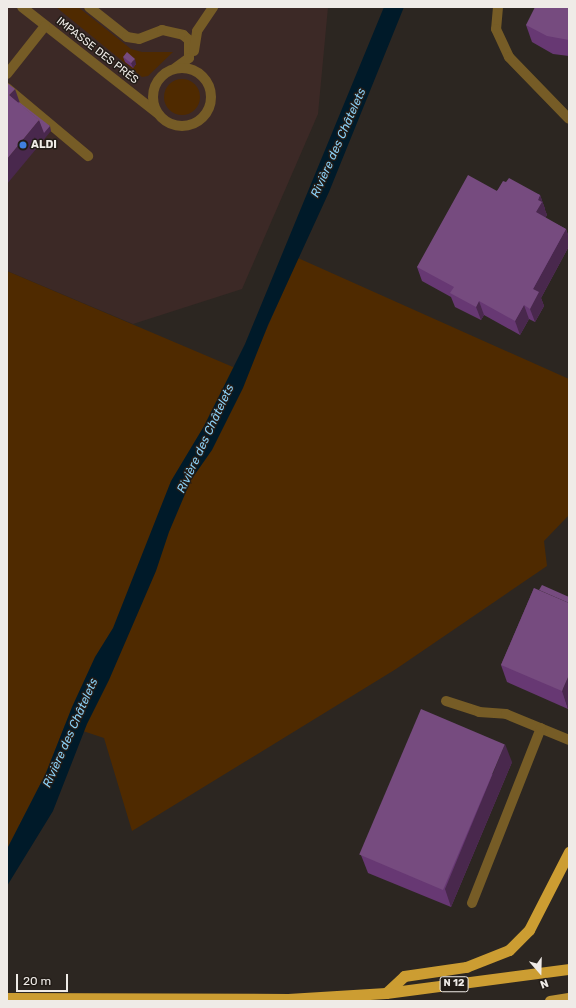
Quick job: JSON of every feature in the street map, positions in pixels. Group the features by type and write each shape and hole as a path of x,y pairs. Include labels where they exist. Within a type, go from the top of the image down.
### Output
{"highway":[{"path":"386,993 404,976 466,967 509,950 529,930 569,852"},
{"name":"N 12","path":"7,998 288,999 386,993 569,969"}],"main road":[{"path":"550,1001 569,998"}],"street":[{"name":"IMPASSE DES PRÉS","path":"22,7 157,113 163,120 177,126 192,125 207,113 211,94 209,84 198,73"},
{"name":"IMPASSE DES PRÉS","path":"89,7 127,36 139,39 162,30 183,35 189,40 189,58 160,77 155,85 153,104 157,113"},
{"path":"198,73 194,59 197,31 213,7"},
{"path":"498,7 496,29 509,57 569,119"},
{"path":"7,74 46,26"},
{"path":"173,69 186,68 198,73"},
{"path":"7,88 88,156"},
{"path":"446,701 479,712 506,714 569,740"},
{"path":"472,903 541,728"}],"shaded area":[{"path":"7,7 328,7 318,114 242,289 133,324 7,271"},
{"path":"56,7 78,7 131,49 142,52 173,52 148,76 142,77"},
{"path":"182,79 192,82 197,87 200,97 197,107 192,112 182,115 172,112 167,107 164,97 167,87 172,82"},
{"path":"298,258 569,379 569,515 544,541 547,566 396,669 132,831 104,738 65,725 46,773 7,849 7,271 233,367 260,344"}],"water":[{"name":"Rivière des Châtelets","path":"384,7 404,7 329,192 268,325 243,388 212,450 191,480 169,532 156,571 109,680 87,724 53,811 7,886 7,849 46,773 72,707 95,657 113,628 171,481 204,426 245,344"}],"building":[{"path":"535,7 569,7 569,40 547,36 526,25"},
{"path":"127,52 135,59 131,63 123,57"},
{"path":"7,83 15,89 9,95 39,120 7,159"},
{"path":"19,102 50,126 44,133 39,120 18,103"},
{"path":"468,175 497,191 503,181 506,182 509,178 540,195 538,200 542,202 536,212 566,229 533,289 539,292 530,309 524,305 515,321 479,301 476,307 450,293 454,287 417,267"},
{"path":"542,585 569,597 569,603 539,590"},
{"path":"534,588 569,603 569,675 562,691 501,665"},
{"path":"421,709 505,745 443,890 359,854"}],"place":[{"name":"ALDI","path":"23,145"}]}
